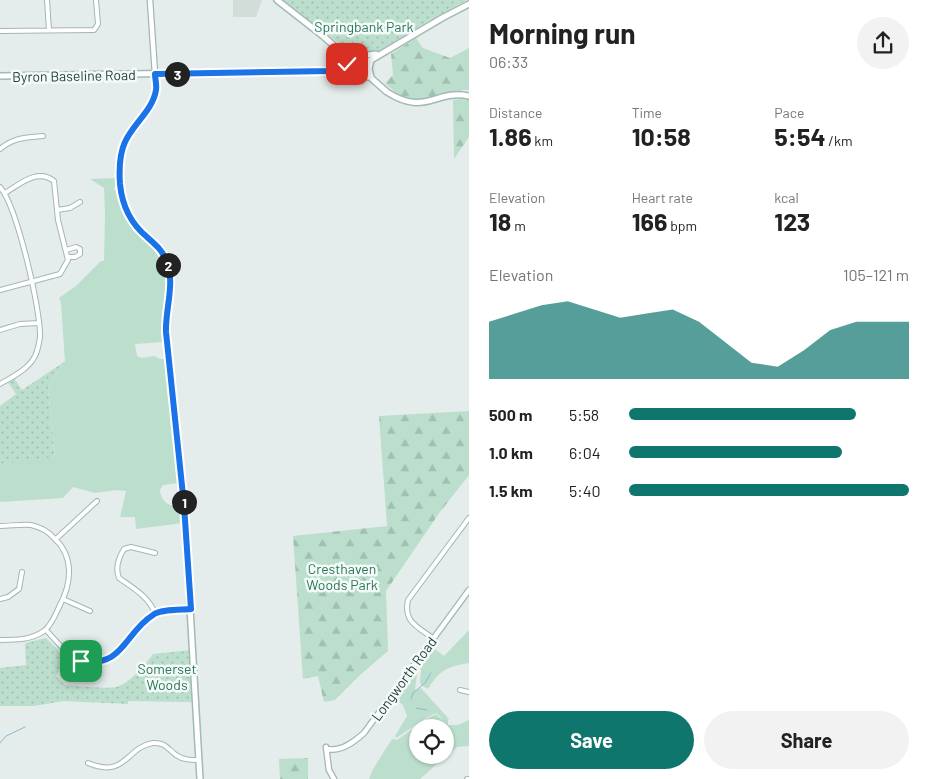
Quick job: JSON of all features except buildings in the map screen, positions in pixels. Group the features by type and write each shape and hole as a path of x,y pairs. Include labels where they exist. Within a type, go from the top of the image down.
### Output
{"main road":[{"path":"278,0 348,57 387,92 404,102 427,103 449,96 469,96"},
{"path":"326,39 347,52 360,56 372,56 469,4"},
{"name":"Byron Baseline Road","path":"0,76 330,71 358,66 390,48"},
{"path":"330,71 346,67 348,57"},
{"path":"371,60 369,69 371,78"},
{"path":"330,71 360,73 371,78"},
{"path":"155,74 156,89 151,104 125,142 119,162 120,185 128,216 137,228 157,245 169,268 170,283 166,332 184,505 200,779"}],"street":[{"path":"47,0 49,30"},
{"path":"0,31 96,28 98,24 96,0"},
{"path":"150,0 155,74"},
{"path":"0,149 9,141 43,136"},
{"path":"0,290 60,274 68,260 58,220 55,184 49,177 32,176 5,193"},
{"path":"0,187 5,193 18,232 37,308 40,337 35,357 29,365 0,384"},
{"path":"57,210 70,208 80,202"},
{"path":"66,250 76,247 80,249 80,254 75,257 68,257"},
{"path":"0,330 20,324 38,323"},
{"path":"56,539 97,501"},
{"path":"434,639 411,622 406,608 408,600 469,518"},
{"path":"0,526 30,525 40,528 56,539 64,548 69,563 69,582 63,600 46,630 31,638 0,640"},
{"path":"155,553 131,547 124,549 120,554 117,570 118,578 143,595 156,613"},
{"path":"0,599 8,597 19,588 22,572"},
{"name":"Longworth Road","path":"334,779 330,770 327,747 331,750 351,744 364,733 469,590"},
{"path":"63,600 90,611"},
{"path":"46,630 68,654 81,661 96,662 115,656 145,621 156,613 191,609"},
{"path":"460,690 469,692"},
{"path":"88,763 106,769 116,767 123,764 146,745 156,743 165,745 182,758 199,760"}],"shaded area":[{"path":"233,0 262,0 256,17 233,17"}],"green space":[{"name":"Springbank Park","path":"283,0 467,0 377,52 360,55 344,47"},
{"path":"416,38 423,48 450,58 469,48 469,90 453,92 431,101 417,102 405,98 385,83 393,75 391,54"},
{"path":"453,100 469,100 469,137 454,159"},
{"path":"117,178 114,188 125,218 157,250 167,270 168,279 162,317 164,342 135,344 137,356 141,358 154,356 166,359 179,483 163,485 160,490 164,501 181,508 183,523 136,529 135,517 120,517 126,491 117,490 95,493 73,487 63,498 0,502 0,464 55,456 48,388 65,362 61,303 59,298 76,286 101,261 104,261 104,188 90,179"},
{"path":"64,362 48,388 55,457 0,464 0,406 16,394 7,381 13,376 22,390"},
{"name":"Cresthaven Woods Park","path":"469,411 469,475 440,512 386,591 388,651 335,700 324,702 318,676 303,679 293,536 387,526 379,416"},
{"path":"469,630 469,663 444,670 436,677 428,689 421,685 420,665 432,647 444,656"},
{"name":"Somerset Woods","path":"46,638 67,659 56,676 65,685 84,687 116,687 132,678 153,654 191,650 193,702 128,701 128,704 64,701 34,706 0,706 0,668 26,665 25,643"},
{"path":"412,674 417,674 415,690 421,688 449,719 442,719 436,713 424,719 409,719 409,729 396,738 395,736 407,716 403,705 394,698"},
{"path":"436,714 441,719 427,719"},
{"path":"469,720 469,746 457,747 454,750 454,725"},
{"path":"409,732 409,764 437,764 420,779 369,779 373,769 392,739 397,740"},
{"path":"308,758 308,779 280,779 279,759"}],"waterway":[{"path":"411,699 413,693 425,683 431,673"},
{"path":"416,708 427,710"},
{"path":"0,743 6,736 25,727"}],"route":[{"path":"81,661 96,662 115,656 145,621 156,613 191,609 184,505 166,332 170,283 169,268 157,245 146,237 128,216 120,185 119,162 125,142 151,104 156,89 155,74 330,71 346,67 347,64"}]}
